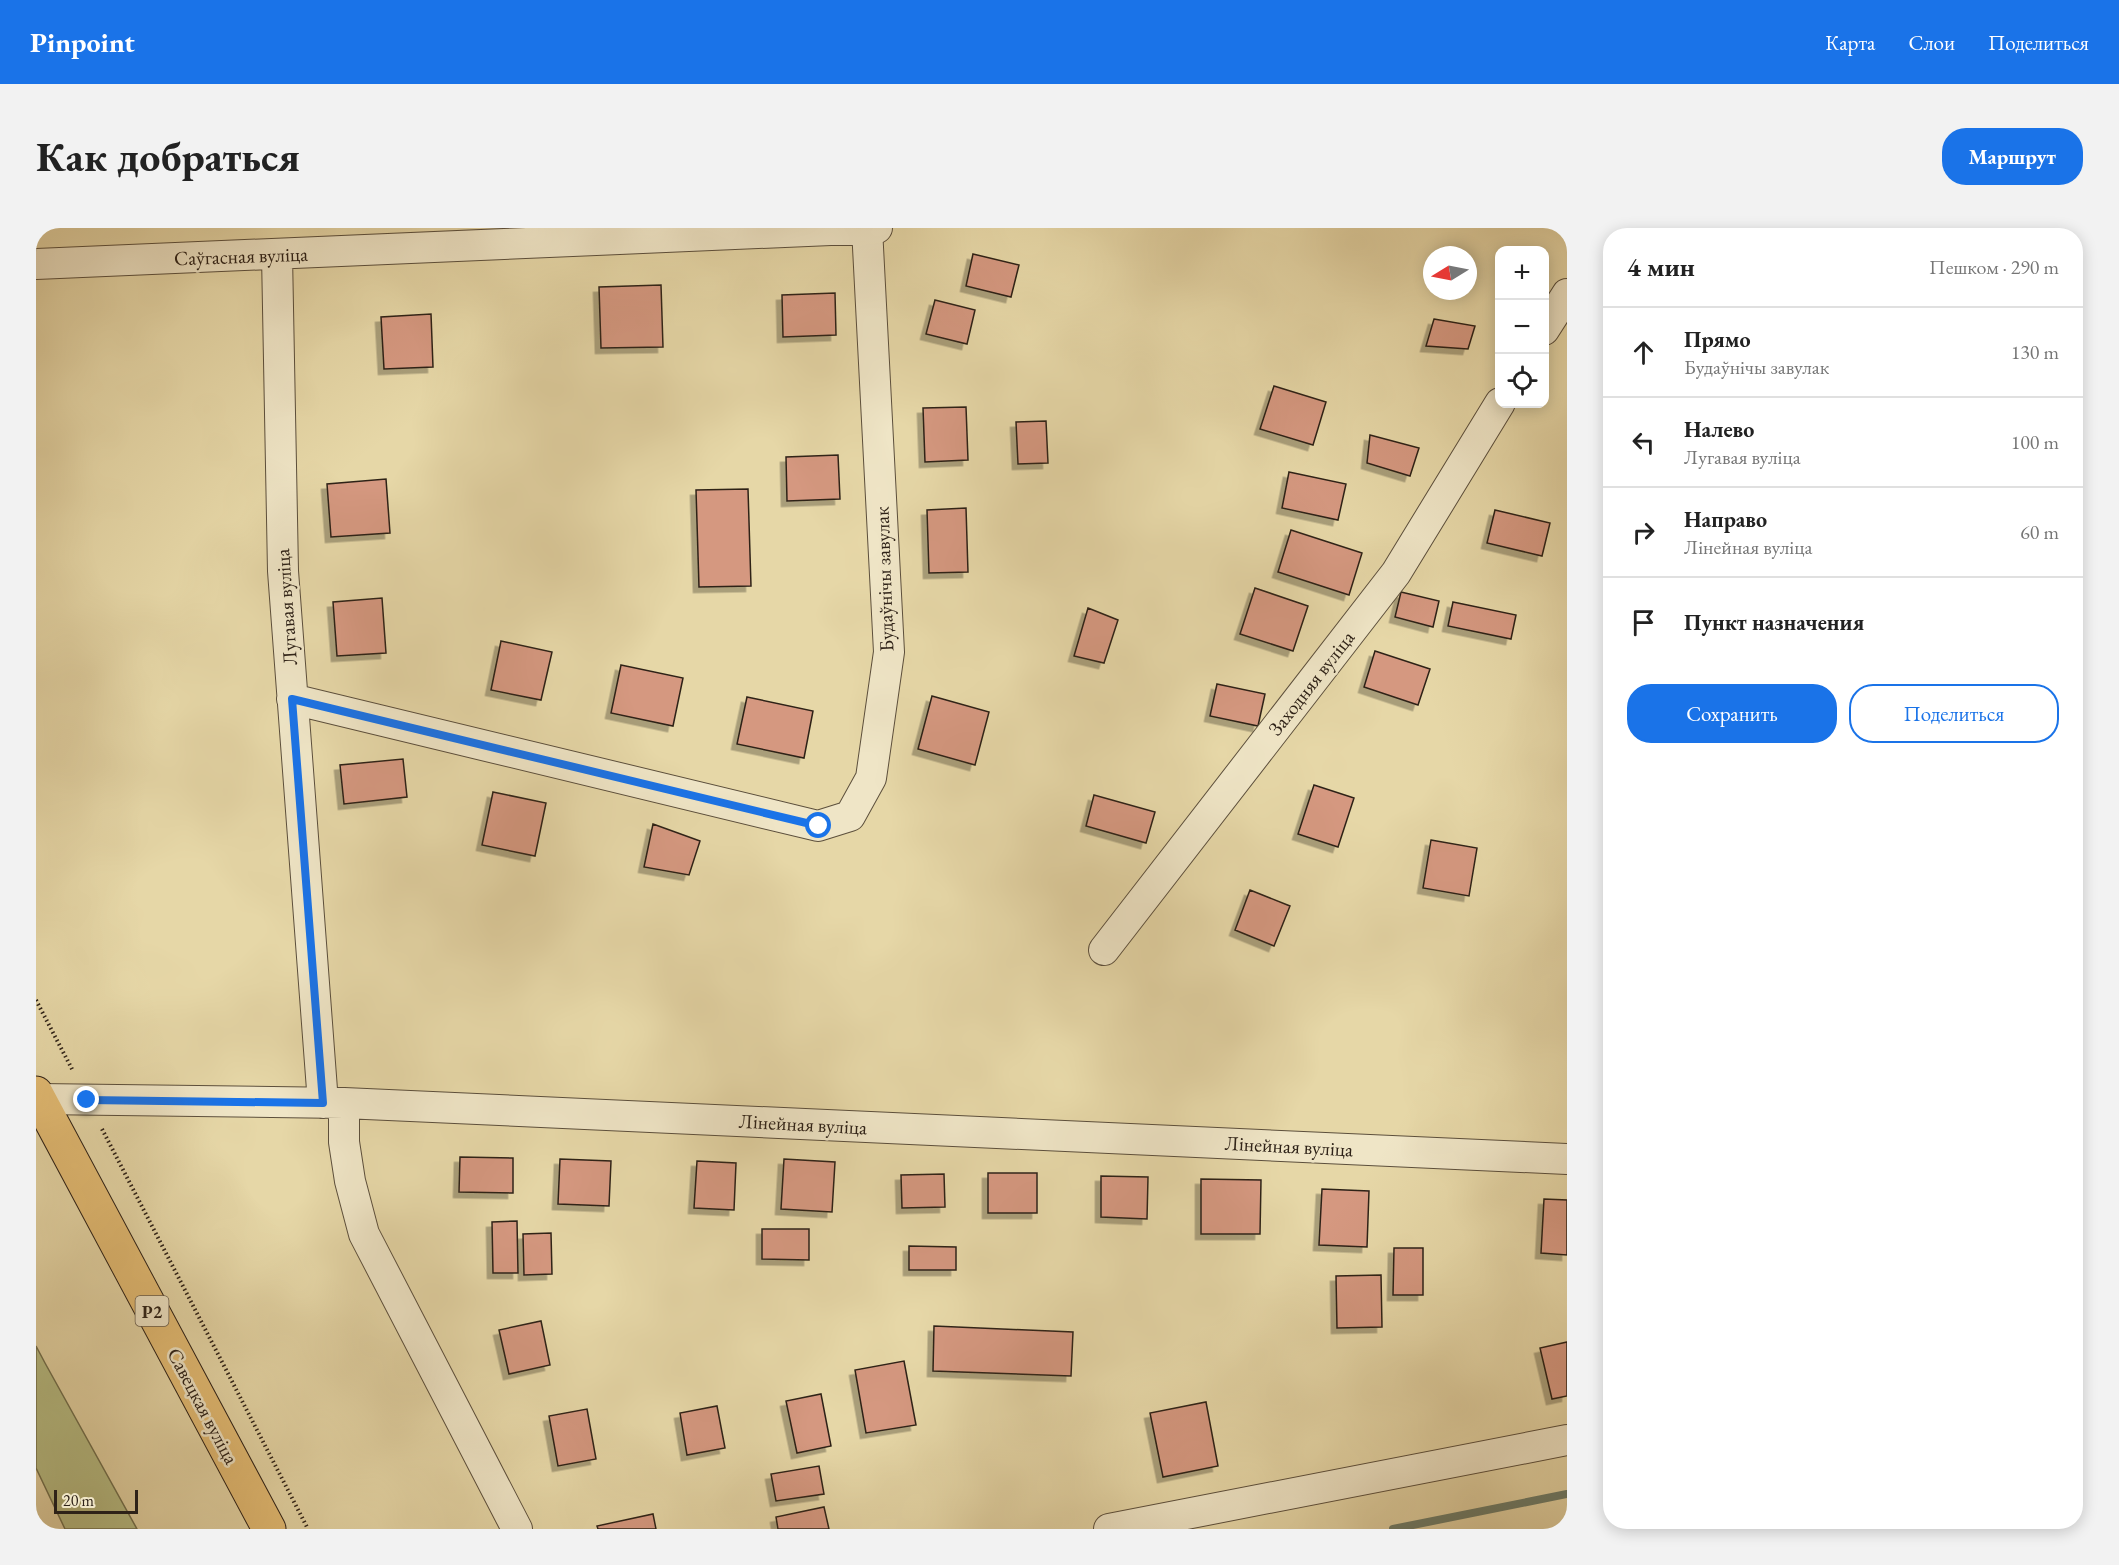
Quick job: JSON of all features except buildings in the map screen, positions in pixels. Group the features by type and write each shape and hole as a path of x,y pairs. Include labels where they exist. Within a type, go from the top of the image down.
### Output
{"main road":[{"name":"Савецкая вуліца","path":"38,1096 269,1529"}],"street":[{"name":"Будаўнічы завулак","path":"292,699 819,826 850,816 871,778 889,652 867,228"},
{"name":"Саўгасная вуліца","path":"36,264 277,255 639,234 877,228"},
{"name":"Лугавая вуліца","path":"277,255 282,571 292,699 333,1103 364,1234 517,1529"},
{"path":"1549,323 1567,294"},
{"name":"Заходняя вуліца","path":"1104,950 1396,573 1498,408"},
{"name":"Лінейная вуліца","path":"38,1096 87,1100 333,1103 1567,1159"},
{"path":"1109,1529 1567,1440"}],"path":[{"path":"36,1000 308,1529"}],"green space":[{"path":"36,1346 137,1529 65,1529 36,1468"}],"waterway":[{"path":"1393,1529 1567,1494"}],"route":[{"path":"87,1100 323,1103 292,699 819,826"}]}
